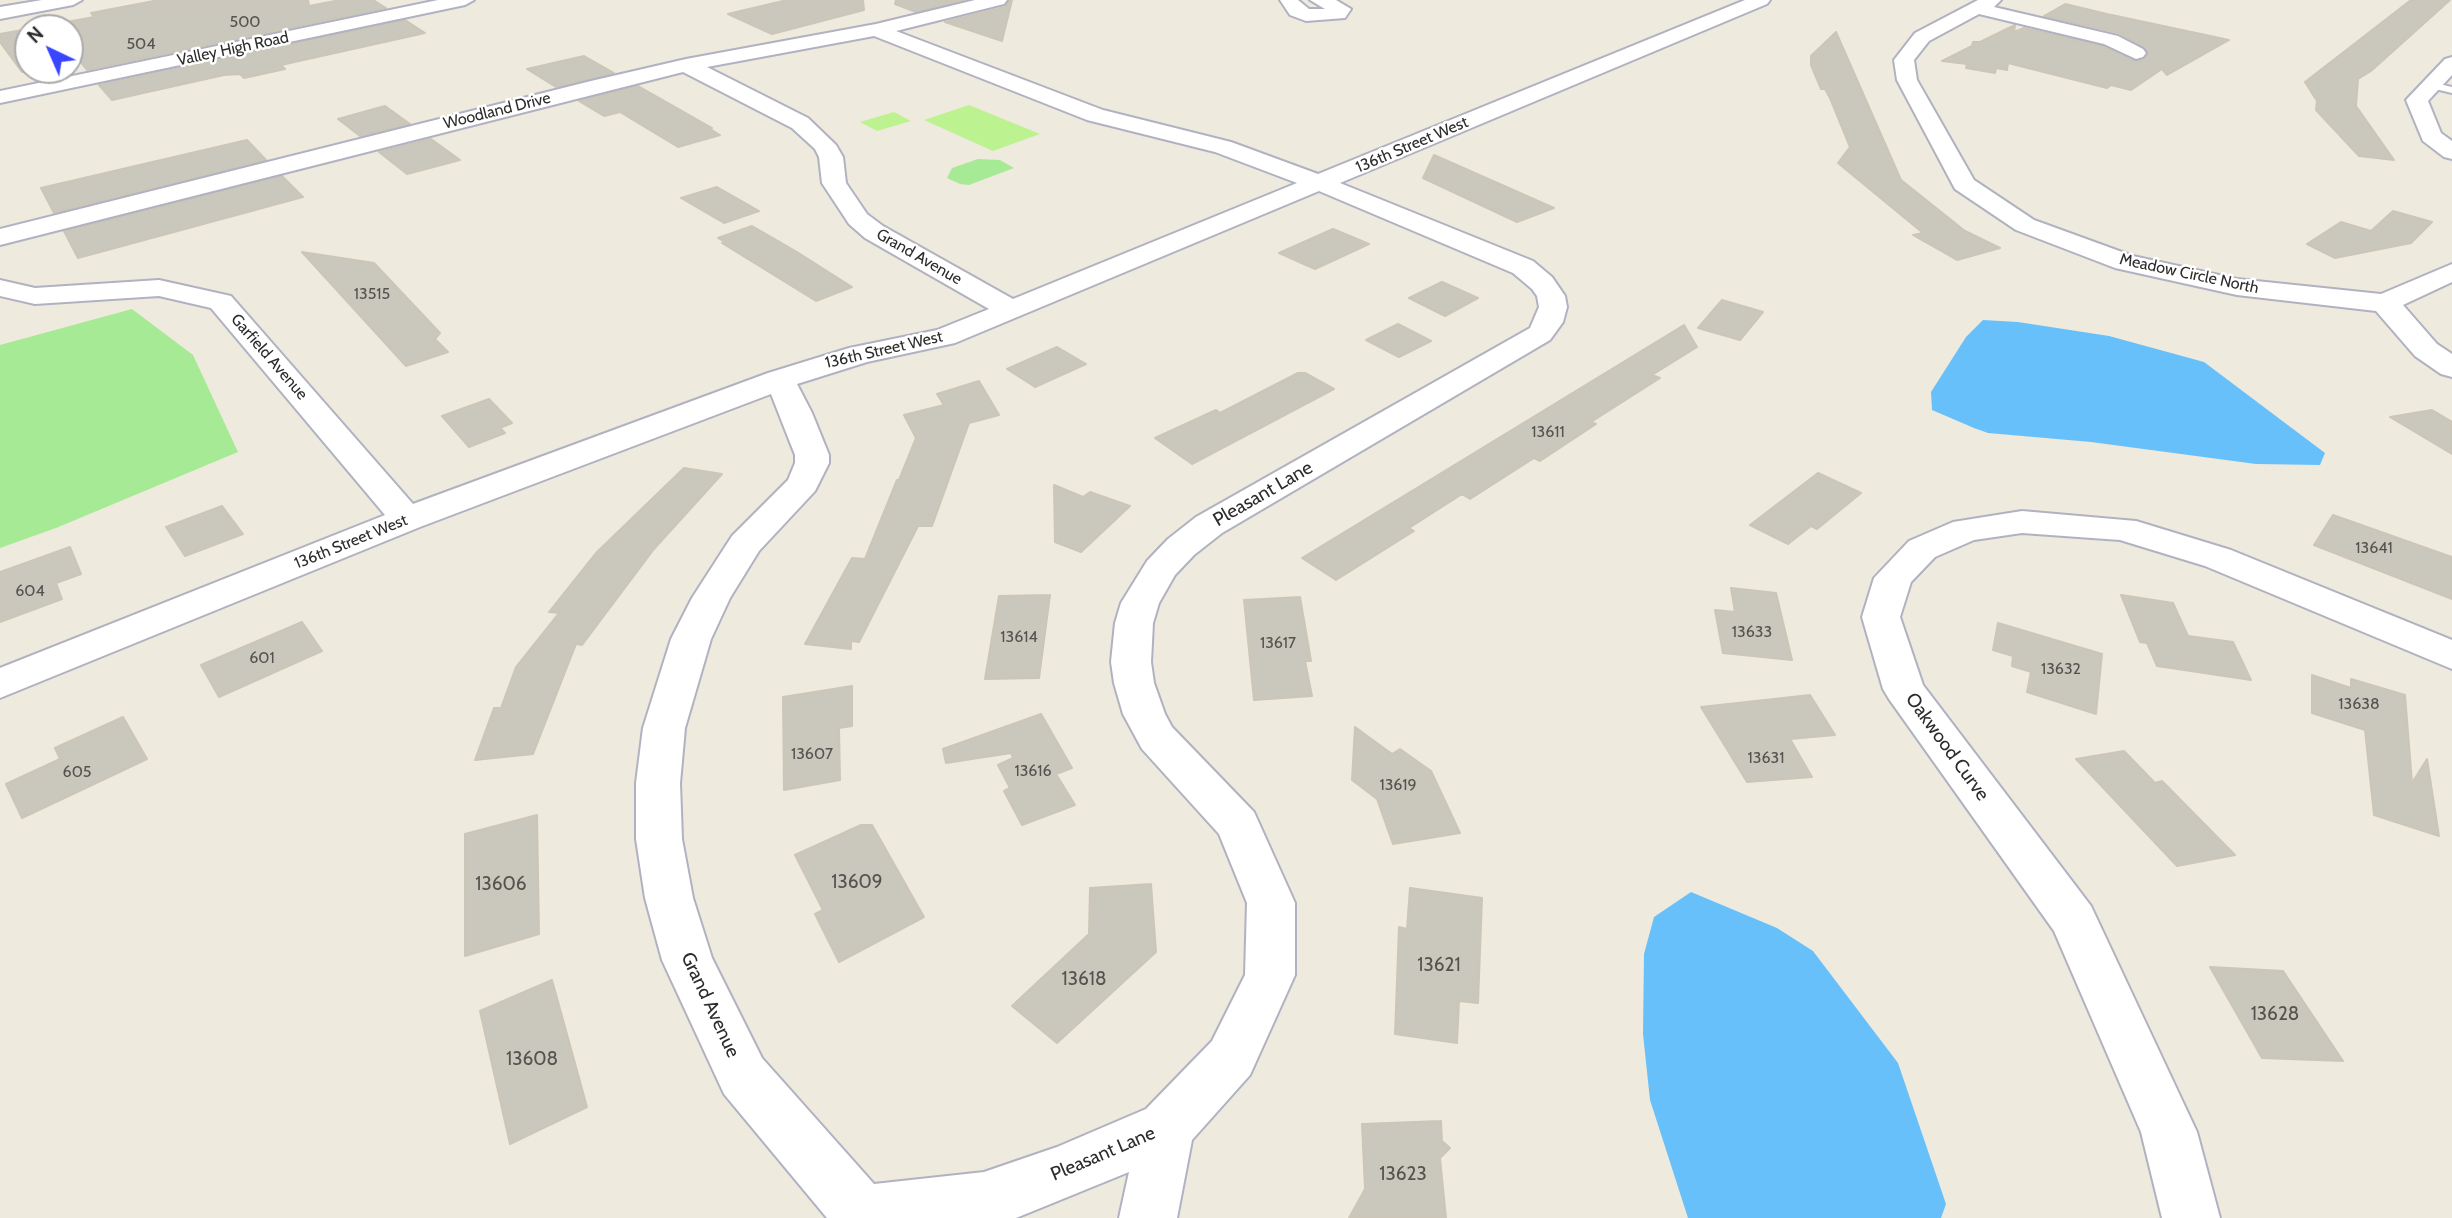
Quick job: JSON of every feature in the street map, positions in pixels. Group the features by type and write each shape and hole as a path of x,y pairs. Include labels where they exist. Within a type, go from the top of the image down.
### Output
{"street":[{"path":"0,13 73,0"},
{"name":"Valley High Road","path":"0,97 465,0"},
{"name":"Woodland Drive","path":"0,237 686,65 876,30 998,0"},
{"path":"1289,0 1297,10 1306,15 1323,16 1338,13 1342,9 1319,0"},
{"name":"136th Street West","path":"0,684 407,519 779,380 860,354 945,337 1761,0"},
{"path":"1984,4 2111,40 2136,53"},
{"name":"Meadow Circle North","path":"1984,4 1922,37 1904,60 1907,80 1964,184 2025,225 2125,262 2237,287 2385,303"},
{"name":"Pleasant Lane","path":"863,1216 984,1201 1062,1173 1166,1128 1231,1059 1270,975 1271,903 1238,825 1157,737 1144,715 1134,684 1131,662 1134,623 1140,603 1160,569 1181,547 1209,525 1540,334 1549,322 1553,307 1551,296 1542,283 1523,267 1320,183 1223,147 1095,115 876,30"},
{"path":"2452,63 2442,88 2417,100 2431,135 2452,152"},
{"name":"Grand Avenue","path":"686,65 807,128 824,145 831,157 834,183 858,219 874,232 1012,310"},
{"path":"2452,272 2385,303 2426,350 2452,368"},
{"name":"Garfield Avenue","path":"0,288 35,296 159,288 221,302 407,519"},
{"name":"Grand Avenue","path":"779,380 796,413 812,455 812,463 803,484 746,544 711,598 691,639 678,672 664,728 658,783 659,839 669,898 687,960 743,1076 863,1216"},
{"name":"Oakwood Curve","path":"2191,1218 2169,1132 2074,920 1904,689 1881,617 1893,578 1922,549 1966,530 2022,522 2123,529 2218,558 2452,655"},
{"path":"1148,1218 1166,1128"}],"green space":[{"path":"969,105 1040,134 993,151 924,120"},
{"path":"894,112 911,121 877,131 860,122"},
{"path":"978,159 1000,160 1014,168 969,185 947,178 952,168"},
{"path":"132,309 193,355 238,452 56,528 0,548 0,345"}],"water":[{"path":"1983,320 2018,322 2109,336 2204,362 2325,453 2320,465 2256,464 2091,442 1988,433 1974,428 1932,410 1931,392 1966,337"},
{"path":"1691,892 1777,928 1813,951 1898,1063 1946,1204 1941,1218 1688,1218 1650,1100 1643,1034 1644,954 1654,917"}],"building":[{"path":"159,0 308,0 309,6 340,0 373,0 386,8 87,70 84,66 84,19 94,17 91,13"},
{"path":"787,0 863,0 864,10 772,34 728,14"},
{"path":"896,0 964,0 916,12 895,4"},
{"path":"1010,0 1002,41 945,22 1005,7"},
{"path":"2411,0 2450,0 2371,71 2358,79 2356,106 2394,160 2359,156 2316,110 2317,101 2305,82"},
{"path":"2065,4 2229,40 2167,75 2162,69 2131,90 2111,85 2107,88 2008,63 2007,70 1996,68 1995,73 1966,68 1967,64 1942,61 1972,46 1973,42 1980,42 2015,25 2014,32 2024,28 2103,46 2135,61 2144,60 2148,55 2144,47 2119,33 2044,16"},
{"path":"405,20 425,33 281,65 285,69 244,78 240,74 224,75 112,100 99,85"},
{"path":"14,32 14,61 0,42 0,34"},
{"path":"1836,32 1901,180 1965,231 2000,248 1957,260 1913,235 1923,233 1838,163 1850,147 1830,98 1825,89 1821,89 1811,65 1811,56"},
{"path":"584,56 614,73 556,87 527,69"},
{"path":"638,86 720,135 678,147 620,112 604,116 579,101"},
{"path":"385,106 410,124 360,136 338,119"},
{"path":"431,139 460,160 407,174 379,152"},
{"path":"247,140 266,160 54,213 41,188"},
{"path":"1434,155 1554,208 1517,222 1423,178"},
{"path":"282,176 303,197 78,258 64,231"},
{"path":"717,187 759,211 724,223 681,198"},
{"path":"2393,211 2432,222 2411,243 2335,258 2307,244 2341,222 2371,231"},
{"path":"752,226 852,287 816,301 718,238"},
{"path":"1333,229 1369,244 1315,269 1279,253"},
{"path":"302,252 374,263 440,333 435,339 448,352 406,366"},
{"path":"1442,282 1478,298 1445,316 1409,298"},
{"path":"1722,300 1763,312 1740,340 1698,328"},
{"path":"1398,324 1431,341 1399,357 1366,340"},
{"path":"1684,325 1697,347 1652,375 1660,378 1591,422 1596,424 1540,461 1534,458 1470,499 1462,494 1409,528 1414,531 1336,580 1302,558"},
{"path":"1057,347 1086,364 1035,387 1007,369"},
{"path":"1298,373 1305,373 1334,389 1192,464 1155,438 1216,410 1220,413"},
{"path":"979,381 999,415 969,423 932,526 918,526 859,642 851,641 851,649 805,644 852,558 865,559 916,438 904,415 944,405 937,394"},
{"path":"489,399 512,423 500,428 505,433 469,447 442,416"},
{"path":"2432,410 2452,422 2452,454 2390,417"},
{"path":"684,468 722,474 654,549 582,645 576,644 533,754 475,760 494,708 501,708 516,667 559,613 549,612 596,553"},
{"path":"1818,473 1861,493 1817,529 1811,526 1788,544 1750,525"},
{"path":"1054,485 1083,497 1090,492 1130,506 1081,552 1055,542"},
{"path":"222,506 243,534 185,556 166,527"},
{"path":"2333,515 2452,557 2452,599 2314,545"},
{"path":"70,547 81,574 56,583 62,599 0,622 0,572"},
{"path":"1731,588 1776,593 1792,660 1723,653 1715,610 1735,612"},
{"path":"1050,595 1039,678 985,679 999,596"},
{"path":"2121,595 2173,603 2188,636 2233,642 2251,680 2157,666 2147,643 2140,642"},
{"path":"1300,597 1311,661 1305,661 1312,696 1254,700 1244,600"},
{"path":"302,622 322,651 219,697 201,665"},
{"path":"1998,623 2102,654 2096,714 2027,692 2031,672 2012,666 2013,656 1993,650"},
{"path":"2312,675 2351,688 2351,679 2405,695 2412,783 2427,759 2439,836 2374,815 2365,730 2312,713"},
{"path":"852,686 852,726 839,728 840,780 784,790 783,697"},
{"path":"1810,695 1835,735 1790,739 1812,777 1747,782 1701,707"},
{"path":"1041,714 1072,768 1056,774 1075,805 1022,825 1004,791 1010,788 998,765 1013,758 1011,753 946,763 943,749"},
{"path":"123,717 147,759 22,818 6,784 60,759 55,748"},
{"path":"1355,727 1392,754 1400,749 1431,771 1460,833 1393,844 1377,799 1352,780"},
{"path":"2124,751 2155,783 2162,781 2235,855 2177,866 2076,759"},
{"path":"537,815 539,934 465,956 465,834"},
{"path":"861,825 872,825 924,917 839,962 815,914 823,910 795,855"},
{"path":"1151,884 1156,952 1057,1043 1012,1006 1089,934 1090,888"},
{"path":"1410,888 1482,898 1478,1003 1459,1001 1457,1043 1395,1034 1399,927 1407,929"},
{"path":"2210,967 2283,971 2343,1061 2262,1058"},
{"path":"552,980 587,1107 510,1144 480,1011"},
{"path":"1441,1121 1442,1141 1450,1148 1440,1158 1446,1218 1349,1218 1365,1189 1362,1124"}]}
